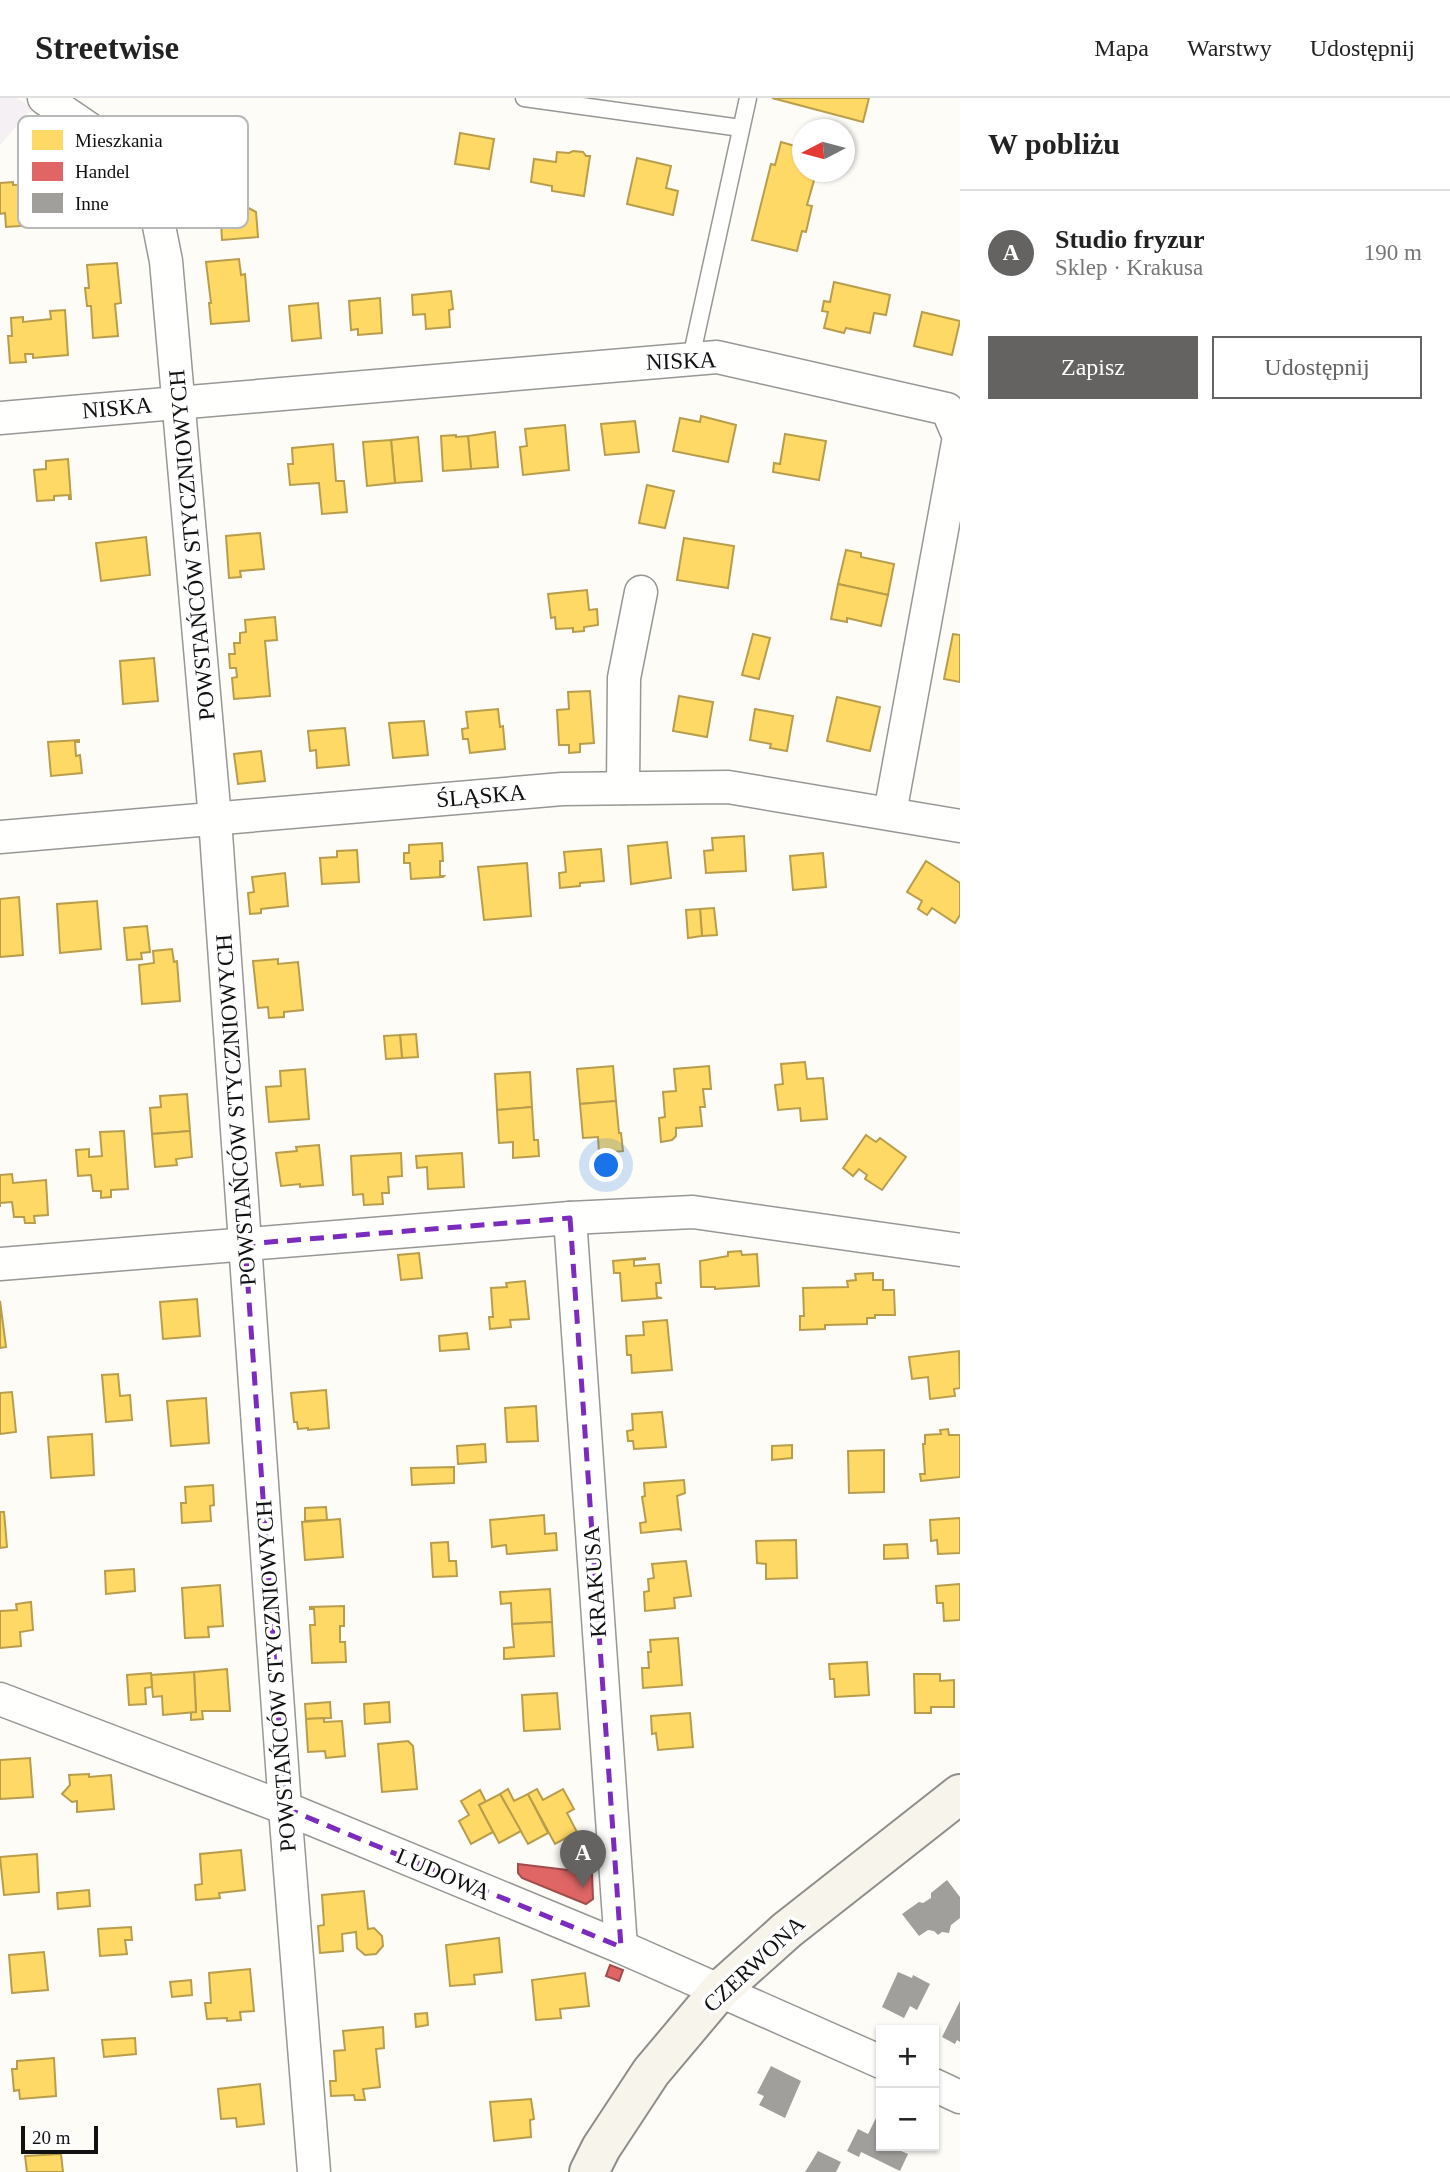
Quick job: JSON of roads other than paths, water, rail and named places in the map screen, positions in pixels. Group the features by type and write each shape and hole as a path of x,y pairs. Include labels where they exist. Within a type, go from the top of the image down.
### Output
{"main road":[{"name":"CZERWONA","path":"589,2172 601,2148 651,2072 720,1990 788,1930 960,1794"}],"street":[{"name":"POWSTAŃCÓW STYCZNIOWYCH","path":"44,98 70,116"},
{"name":"POWSTAŃCÓW STYCZNIOWYCH","path":"159,228 166,261 215,819 285,1808 314,2172"},
{"name":"NISKA","path":"0,418 717,357 947,409 959,437 890,813"},
{"path":"623,788 624,678 641,592"},
{"name":"ŚLĄSKA","path":"0,837 562,789 623,788 728,787 960,826"},
{"path":"0,1264 570,1217 693,1212 960,1250"},
{"name":"KRAKUSA","path":"570,1217 621,1947"},
{"name":"LUDOWA","path":"0,1699 285,1808 621,1947 876,2060"},
{"path":"939,2087 960,2097"}],"lane":[{"path":"524,98 741,128"},
{"path":"691,358 748,98"}],"place":[{"name":"Studio fryzur","path":"583,1888"}]}
